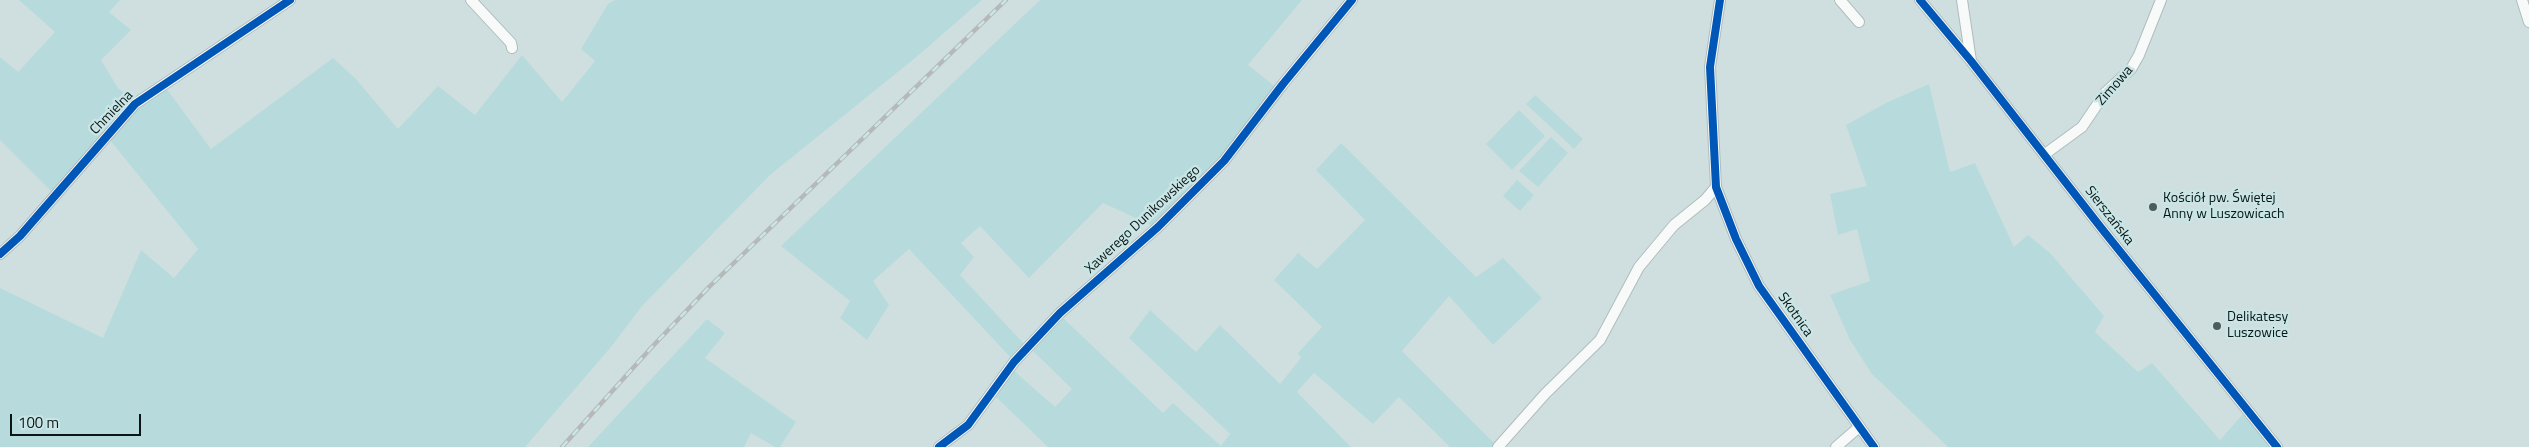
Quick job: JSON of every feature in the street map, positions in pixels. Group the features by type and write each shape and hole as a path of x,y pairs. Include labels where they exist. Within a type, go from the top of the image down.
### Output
{"street":[{"name":"Chmielna","path":"0,254 20,236 135,104 290,0"},
{"path":"471,0 511,43 512,48"},
{"name":"Xawerego Dunikowskiego","path":"939,447 968,425 1014,362 1060,313 1158,227 1218,168 1352,0"},
{"name":"Skotnica","path":"1720,0 1710,67 1716,187 1736,239 1759,286 1850,412 1858,428 1874,447"},
{"path":"1840,0 1859,22"},
{"name":"Sierszańska","path":"1920,0 1971,61 2102,229 2277,447"},
{"path":"1962,0 1971,61"},
{"name":"Zimowa","path":"2045,154 2082,127 2105,93 2131,69 2139,55 2161,0"},
{"path":"2522,0 2529,22"},
{"path":"1498,447 1545,394 1573,369 1600,340 1639,267 1674,225 1705,200 1716,187"},
{"path":"1836,447 1858,428"}],"shaded area":[{"path":"19,0 120,0 109,12 131,30 101,60 118,88 134,100 52,192 0,140 0,57 18,72 55,32"},
{"path":"615,0 982,0 914,59 770,175 642,306 611,347 525,447 0,447 0,288 103,338 141,250 174,278 198,249 110,140 137,108 166,88 211,149 333,58 356,79 398,129 438,86 475,115 522,55 562,102 595,61 581,49 608,4"},
{"path":"1040,0 1302,0 1248,65 1277,88 1223,156 1153,226 1103,203 1029,278 980,226 961,243 974,257 960,275 1025,345 1012,359 909,249 873,281 889,305 867,340 840,318 850,301 781,246"},
{"path":"1929,84 1950,172 1975,163 2014,247 2028,235 2051,254 2104,316 2095,332 2138,372 2152,363 2220,440 2243,414 2270,447 1948,447 1872,374 1850,340 1830,295 1870,281 1857,229 1838,235 1830,194 1867,186 1846,125 1888,102"},
{"path":"1535,95 1583,139 1574,149 1526,104"},
{"path":"1519,110 1545,136 1512,170 1486,144"},
{"path":"1551,137 1568,153 1538,187 1519,171"},
{"path":"1341,143 1476,277 1503,258 1542,298 1493,345 1449,296 1402,351 1496,445 1494,447 1450,447 1399,397 1373,424 1314,373 1297,392 1351,447 1048,447 995,396 1013,370 1055,407 1072,389 1031,349 1061,316 1163,413 1173,403 1221,446 1230,434 1129,338 1150,310 1196,352 1220,325 1280,384 1301,358 1298,353 1322,327 1274,280 1298,253 1317,269 1365,220 1316,170"},
{"path":"1517,180 1534,195 1520,211 1503,196"},
{"path":"707,319 725,333 705,358 796,422 780,447 775,447 751,433 744,447 588,447"}],"railway":[{"path":"562,447 709,287 1006,0"}],"cycle path":[{"path":"0,254 20,236 135,104 290,0"},
{"path":"939,447 968,425 1014,362 1060,313 1158,227 1224,161 1283,84 1352,0"},
{"path":"1720,0 1710,67 1716,187 1736,239 1759,286 1874,447"},
{"path":"1920,0 1971,61 2102,229 2277,447"}],"place":[{"name":"Kościół pw. Świętej Anny w Luszowicach","path":"2153,207"},
{"name":"Delikatesy Luszowice","path":"2217,326"}]}
